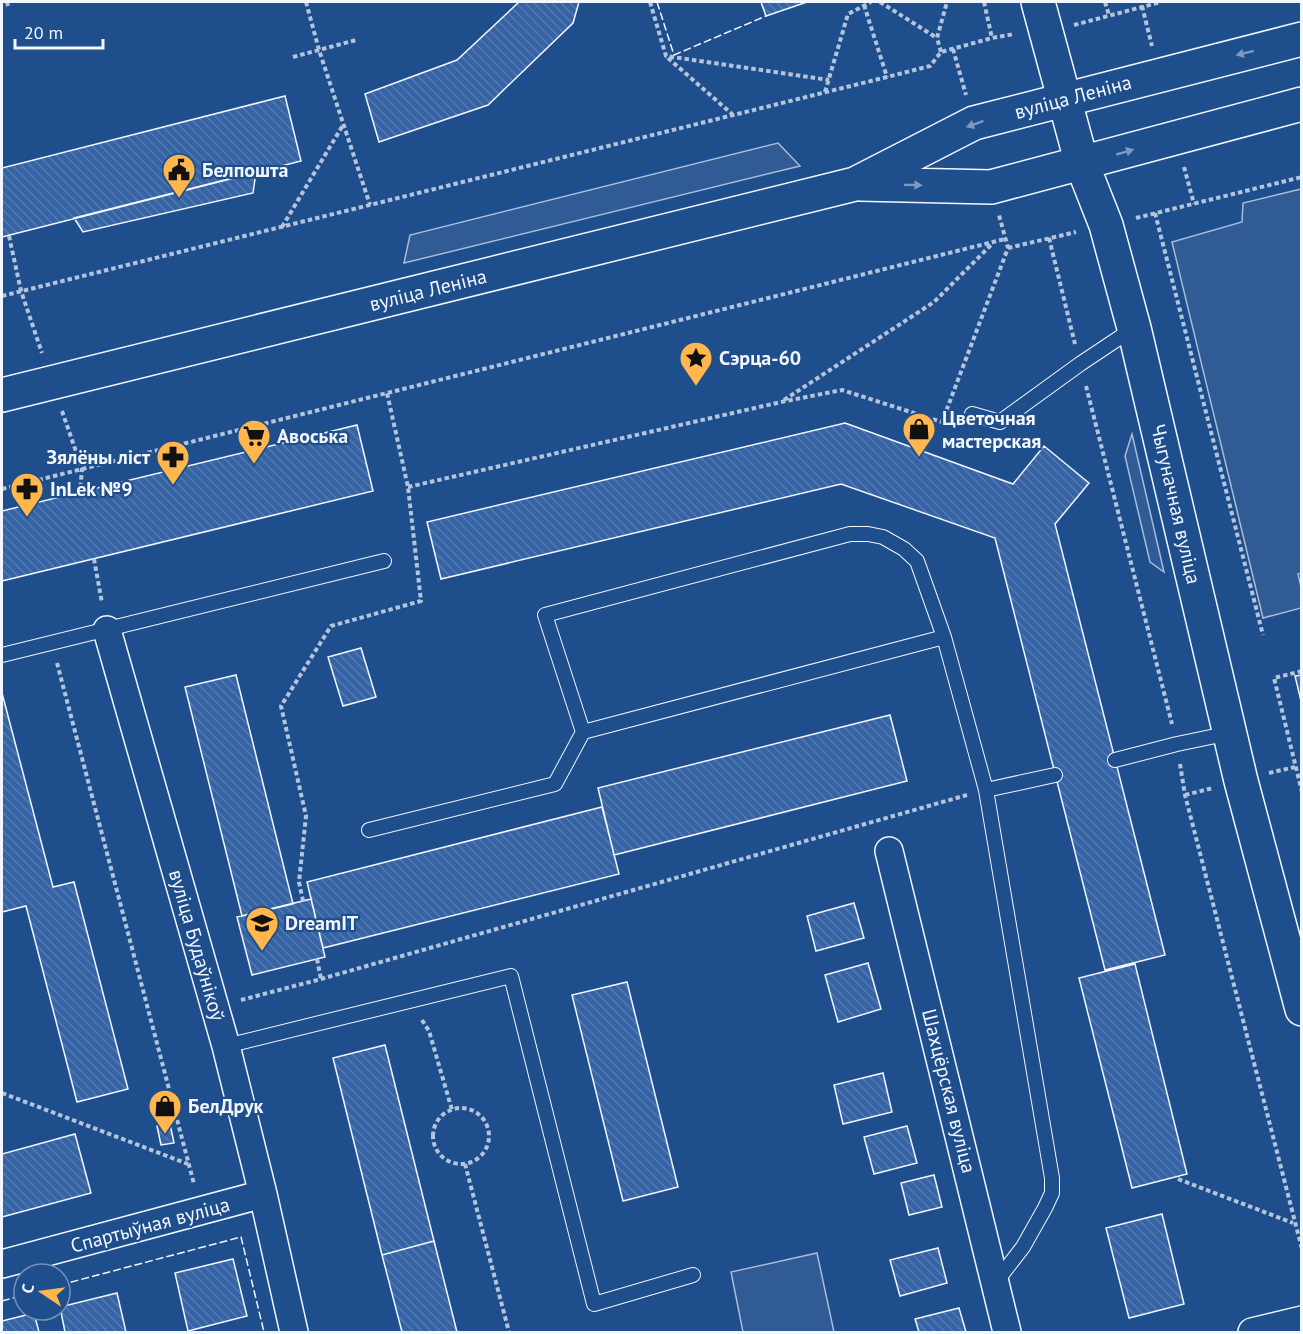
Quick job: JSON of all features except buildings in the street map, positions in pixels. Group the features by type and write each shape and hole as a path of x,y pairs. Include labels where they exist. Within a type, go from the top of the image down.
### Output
{"main road":[{"name":"Чыгуначная вуліца","path":"1038,2 1082,164 1106,225 1134,328 1230,733 1302,1009"},
{"name":"вуліца Леніна","path":"2,395 855,184 974,123 1302,39"},
{"name":"вуліца Леніна","path":"855,184 991,187 1302,104"}],"street":[{"name":"вуліца Будаўнікоў","path":"107,630 226,1046 294,1332"},
{"name":"Шахцёрская вуліца","path":"889,850 1007,1332"},
{"name":"Спартыўная вуліца","path":"2,1264 263,1194"},
{"path":"1252,1332 1302,1320"}],"lane":[{"path":"972,414 1000,422 1134,328"},
{"path":"369,830 555,784 583,732 545,615 850,534 883,537 904,549 917,561 944,638 986,790 1052,1178 1052,1193 1045,1208 1023,1247 996,1282"},
{"path":"2,655 384,561"},
{"path":"583,732 944,638"},
{"path":"1115,760 1230,733"},
{"path":"986,790 1055,775"},
{"path":"226,1046 512,976 594,1304 693,1275"}],"path":[{"path":"306,2 319,50 370,205"},
{"path":"650,2 666,56 733,115"},
{"path":"825,92 848,14 870,2"},
{"path":"880,2 937,38"},
{"path":"941,52 937,38 947,2"},
{"path":"2,297 930,66 941,52 992,38 984,2"},
{"path":"1105,2 1109,15"},
{"path":"1142,6 1161,2"},
{"path":"864,5 887,77"},
{"path":"292,57 356,40"},
{"path":"666,56 828,80"},
{"path":"282,227 343,125"},
{"path":"1194,204 1302,177"},
{"path":"1155,213 1263,635"},
{"path":"9,236 21,291"},
{"path":"2,489 1005,239"},
{"path":"782,402 934,302 993,242"},
{"path":"408,487 842,390 942,422 1008,248"},
{"path":"303,901 299,882 306,816 281,706 331,626 421,601 408,487 387,393"},
{"path":"80,492 82,469"},
{"path":"94,559 107,630"},
{"path":"51,643 201,1211"},
{"path":"1302,671 1274,678 1302,792"},
{"path":"214,1007 321,979 986,790"},
{"path":"317,959 321,979"},
{"path":"415,1018 421,1019 429,1031 452,1110"},
{"path":"2,1093 189,1164"},
{"path":"461,1108 471,1110 485,1121 489,1130 489,1139 482,1156 474,1162 465,1164 448,1161 435,1148 434,1130 444,1114 452,1110 461,1108"},
{"path":"465,1164 509,1332"},
{"path":"1178,1179 1294,1224"}],"shaded area":[{"path":"778,143 800,166 404,263 410,235"},
{"path":"1301,189 1302,573 1298,574 1301,587 1301,608 1263,618 1172,242 1242,222 1243,203"},
{"path":"1132,434 1164,572 1150,562 1125,456"},
{"path":"817,1253 834,1332 743,1332 731,1272"}],"fence":[{"path":"657,2 674,55 766,16"},
{"path":"72,1282 241,1237 264,1332"},
{"path":"2,1301 12,1298"}],"place":[{"name":"Белпошта","path":"179,199"},
{"name":"Сэрца-60","path":"696,387"},
{"name":"Цветочная мастерская","path":"919,458"},
{"name":"Авоська","path":"254,465"},
{"name":"Зялёны ліст","path":"173,486"},
{"name":"InLek №9","path":"27,518"},
{"name":"DreamIT","path":"262,952"},
{"name":"БелДрук","path":"165,1135"}]}
